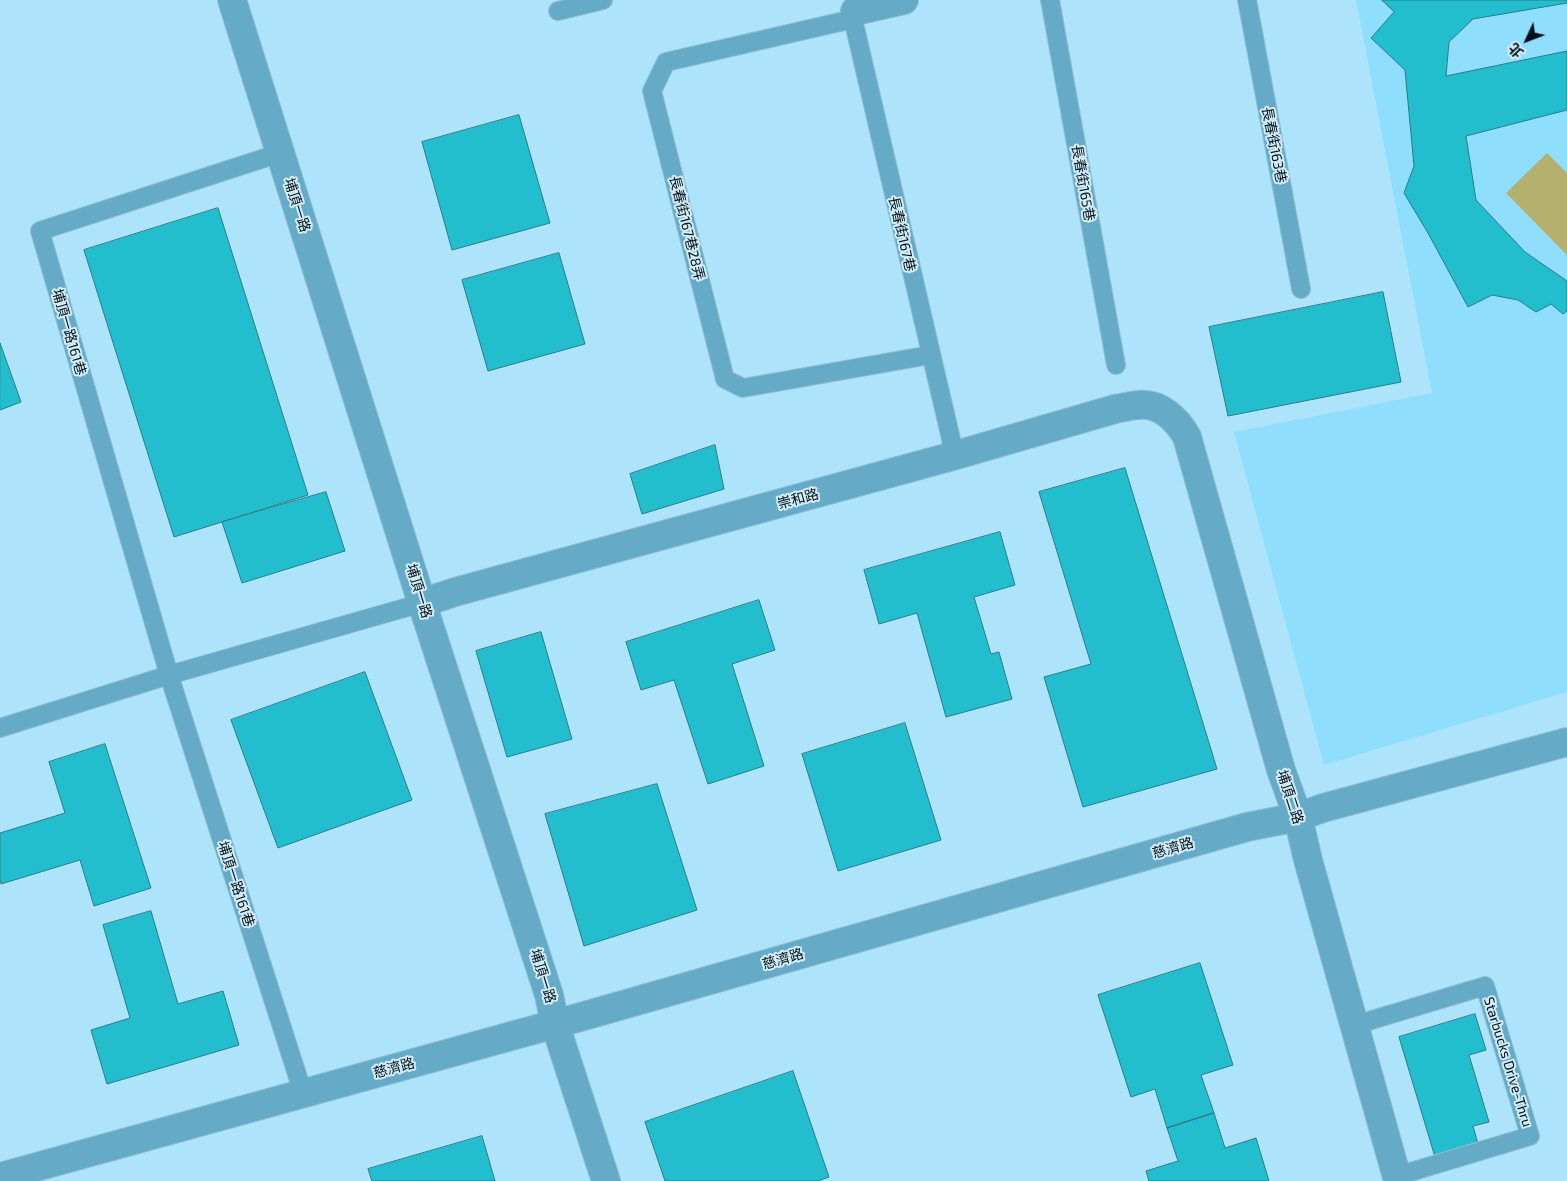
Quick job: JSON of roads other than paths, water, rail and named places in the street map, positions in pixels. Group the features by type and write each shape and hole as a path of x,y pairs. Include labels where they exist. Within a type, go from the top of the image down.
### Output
{"street":[{"name":"埔頂一路","path":"232,0 422,603 549,995 555,1024 606,1181"},
{"path":"854,10 904,0"},
{"name":"崇和路","path":"422,603 456,592 953,456 1115,409 1140,405 1158,407 1172,418"},
{"name":"埔頂二路","path":"1172,418 1187,437 1281,770 1298,817 1308,860 1397,1178"},
{"name":"慈濟路","path":"0,1177 555,1024 1238,830 1298,817 1323,808 1567,742"}],"lane":[{"path":"558,10 603,0"},
{"name":"長春街165巷","path":"1050,0 1116,365"},
{"name":"長春街163巷","path":"1247,0 1301,289"},
{"name":"長春街167巷","path":"854,10 930,355 951,438 953,456"},
{"name":"長春街167巷28弄","path":"854,10 666,62 652,91 725,379 743,388 930,355"},
{"name":"埔頂一路161巷","path":"280,152 40,231 169,675 303,1093"},
{"path":"0,728 169,675 422,603"},
{"name":"Starbucks Drive-Thru","path":"1355,1025 1485,986 1530,1136 1397,1178"}]}
